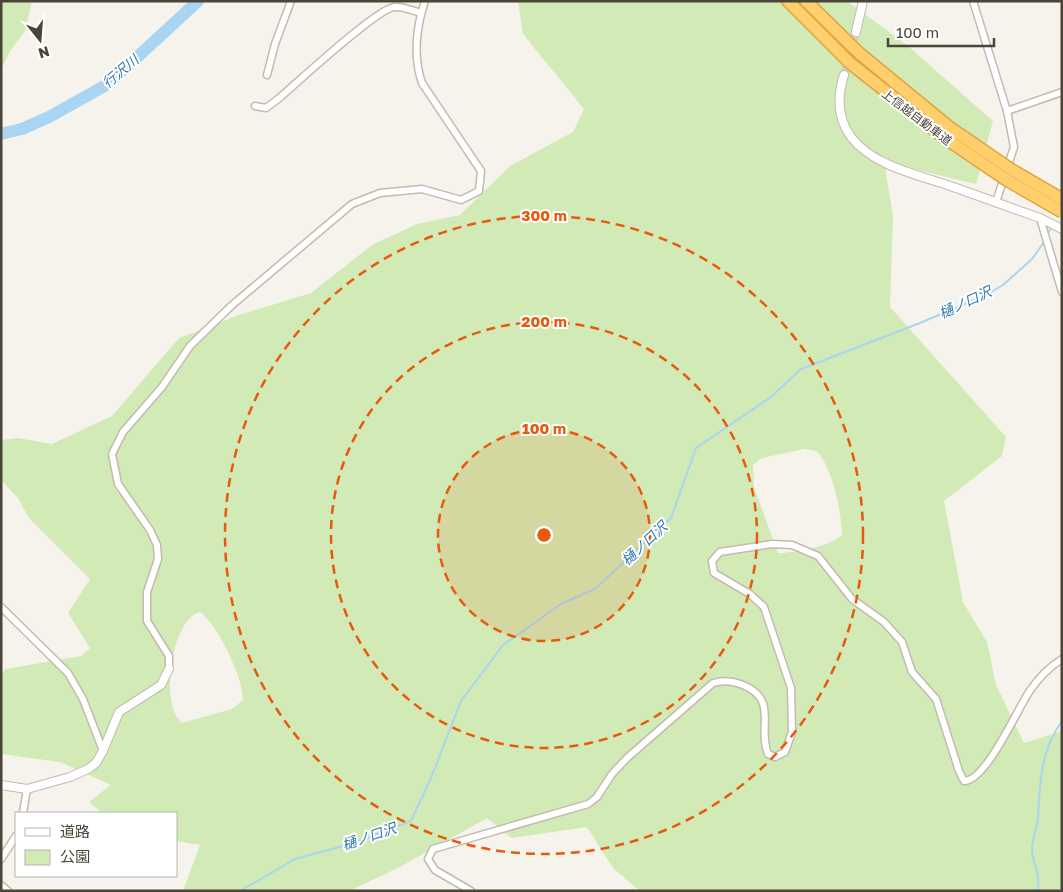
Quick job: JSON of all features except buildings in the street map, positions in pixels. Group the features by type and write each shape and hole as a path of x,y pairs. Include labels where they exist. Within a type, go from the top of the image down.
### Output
{"highway":[{"name":"上信越自動車道","path":"788,1 850,63 945,132 1005,179 1062,212"},
{"name":"上信越自動車道","path":"806,1 945,132 1062,199"}],"street":[{"path":"267,75 275,44 291,1"},
{"path":"1,785 27,789 70,777 88,769 96,763 103,751 118,712 161,685 169,670 169,656 147,620 147,592 158,559 157,545 150,530 118,484 112,454 122,432 162,386 190,346 231,306 352,204 380,193 422,189 461,200 479,190 481,171 422,83 416,62 421,13 425,1"},
{"path":"856,32 863,1"},
{"path":"974,1 1007,110 1014,147 996,202"},
{"path":"255,106 266,108 351,36 387,9 395,6 421,13"},
{"path":"844,75 839,91 840,114 850,136 872,156 896,167 1040,218 1062,229"},
{"path":"1007,110 1062,92"},
{"path":"1040,218 1062,292"},
{"path":"471,891 431,866 428,859 433,849 588,804 597,797 612,774 627,758 712,683 719,681 737,682 756,693 765,708 768,754 775,757 785,752 792,732 791,688 783,663 764,607 750,594 712,570 712,560 720,552 772,544 792,545 818,556 852,599 884,622 902,642 912,672 936,699 958,771 964,781 975,778 1000,742 1030,691 1052,665 1062,659"},
{"path":"1,607 68,674 83,699 103,751"},
{"path":"23,812 27,789"},
{"path":"1,859 15,838"},
{"path":"1,885 8,891"}],"green space":[{"path":"1,1 32,1 25,31 10,51 1,70"},
{"path":"518,1 847,1 908,46 993,121 976,184 884,162 893,216 890,307 1006,437 1002,456 944,501 963,602 987,642 996,685 1024,743 1062,731 1062,891 640,891 613,868 587,827 512,838 487,818 400,867 349,891 183,891 200,845 178,841 178,812 101,812 89,802 111,785 60,762 1,754 1,676 5,669 81,656 90,648 68,613 90,579 29,518 18,498 1,480 1,440 18,438 52,444 112,416 179,338 239,315 311,293 372,245 417,224 460,215 510,166 573,132 584,109 523,34","holes":["804,449 816,451 827,467 835,490 842,535 821,546 778,553 754,487 753,465 762,458","200,612 207,618 221,639 234,666 239,679 243,700 232,709 182,723 175,714 171,699 170,682 175,646 190,618"]}],"waterway":[{"name":"行沢川","path":"1,134 22,129 49,117 108,84 198,1"},
{"name":"樋ノ口沢","path":"1047,235 1052,226"},
{"name":"樋ノ口沢","path":"240,891 295,859 354,843 411,821 431,778 461,701 503,645 561,604 595,589 671,518 696,448 771,397 801,369 920,323 986,295 1003,285 1032,259 1044,242"},
{"path":"1037,891 1038,874 1032,849 1038,818 1042,768 1049,744 1062,721"}],"tunnel":[{"path":"844,75 856,32"}]}
